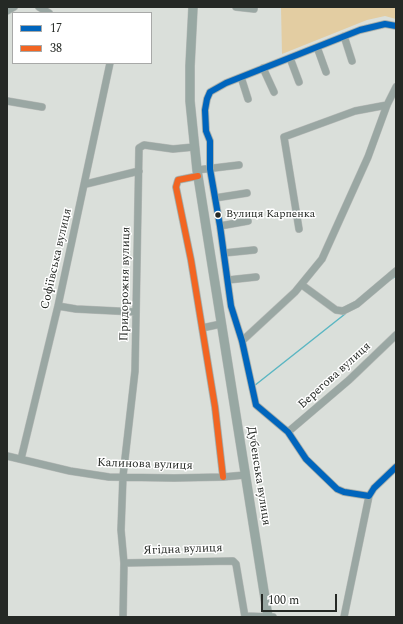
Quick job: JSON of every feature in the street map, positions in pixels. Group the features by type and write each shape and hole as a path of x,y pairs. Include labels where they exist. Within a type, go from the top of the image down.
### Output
{"main road":[{"name":"Дубенська вулиця","path":"193,7 190,80 197,173 270,617"}],"street":[{"path":"7,11 14,7"},
{"path":"236,7 254,9 254,7"},
{"path":"369,496 349,493 337,489 306,459 288,432 256,405 242,341 231,306 220,226 210,169 210,141 206,131 205,110 210,92 241,77 344,36 385,24 396,26"},
{"path":"344,36 352,61"},
{"path":"317,47 326,72"},
{"path":"290,58 299,82"},
{"name":"Софіївська вулиця","path":"21,459 86,184 110,64"},
{"path":"263,68 274,92"},
{"path":"241,77 248,99"},
{"path":"242,341 302,285 322,259 368,156 387,105 396,87"},
{"path":"7,101 42,107"},
{"path":"298,229 284,138 355,111 387,105"},
{"name":"Придорожня вулиця","path":"123,617 124,563 120,530 123,476 135,371 139,148 141,146 173,149 194,147"},
{"path":"223,477 215,407 191,260 176,184 178,180 210,169 239,165"},
{"path":"86,184 139,171"},
{"path":"215,198 247,193"},
{"path":"220,226 248,221"},
{"path":"224,253 254,250"},
{"path":"302,285 336,310 342,311 357,304 396,271"},
{"path":"228,280 256,277"},
{"path":"58,306 76,309 136,312"},
{"path":"218,308 231,306"},
{"path":"202,328 221,324"},
{"name":"Берегова вулиця","path":"288,432 349,380 396,335"},
{"name":"Калинова вулиця","path":"7,456 70,471 109,476 223,477 246,475"},
{"path":"344,617 369,496 374,488 396,467"},
{"name":"Ягідна вулиця","path":"124,563 233,561 236,564 245,616"},
{"path":"245,616 270,617"}],"shaded area":[{"path":"281,7 396,7 396,19 385,16 367,20 282,54"}],"waterway":[{"path":"390,280 396,276"},
{"path":"254,386 345,314"}],"transit line":[{"name":"17","path":"396,26 385,24 360,30 226,83 210,92 205,110 206,131 210,141 210,169 220,226 231,306 242,341 256,405 288,432 306,459 337,489 344,492 369,496 374,488 396,467"},
{"name":"38","path":"198,176 178,180 176,187 191,260 215,407 223,477"}],"place":[{"name":"Вулиця Карпенка","path":"218,215"}]}
